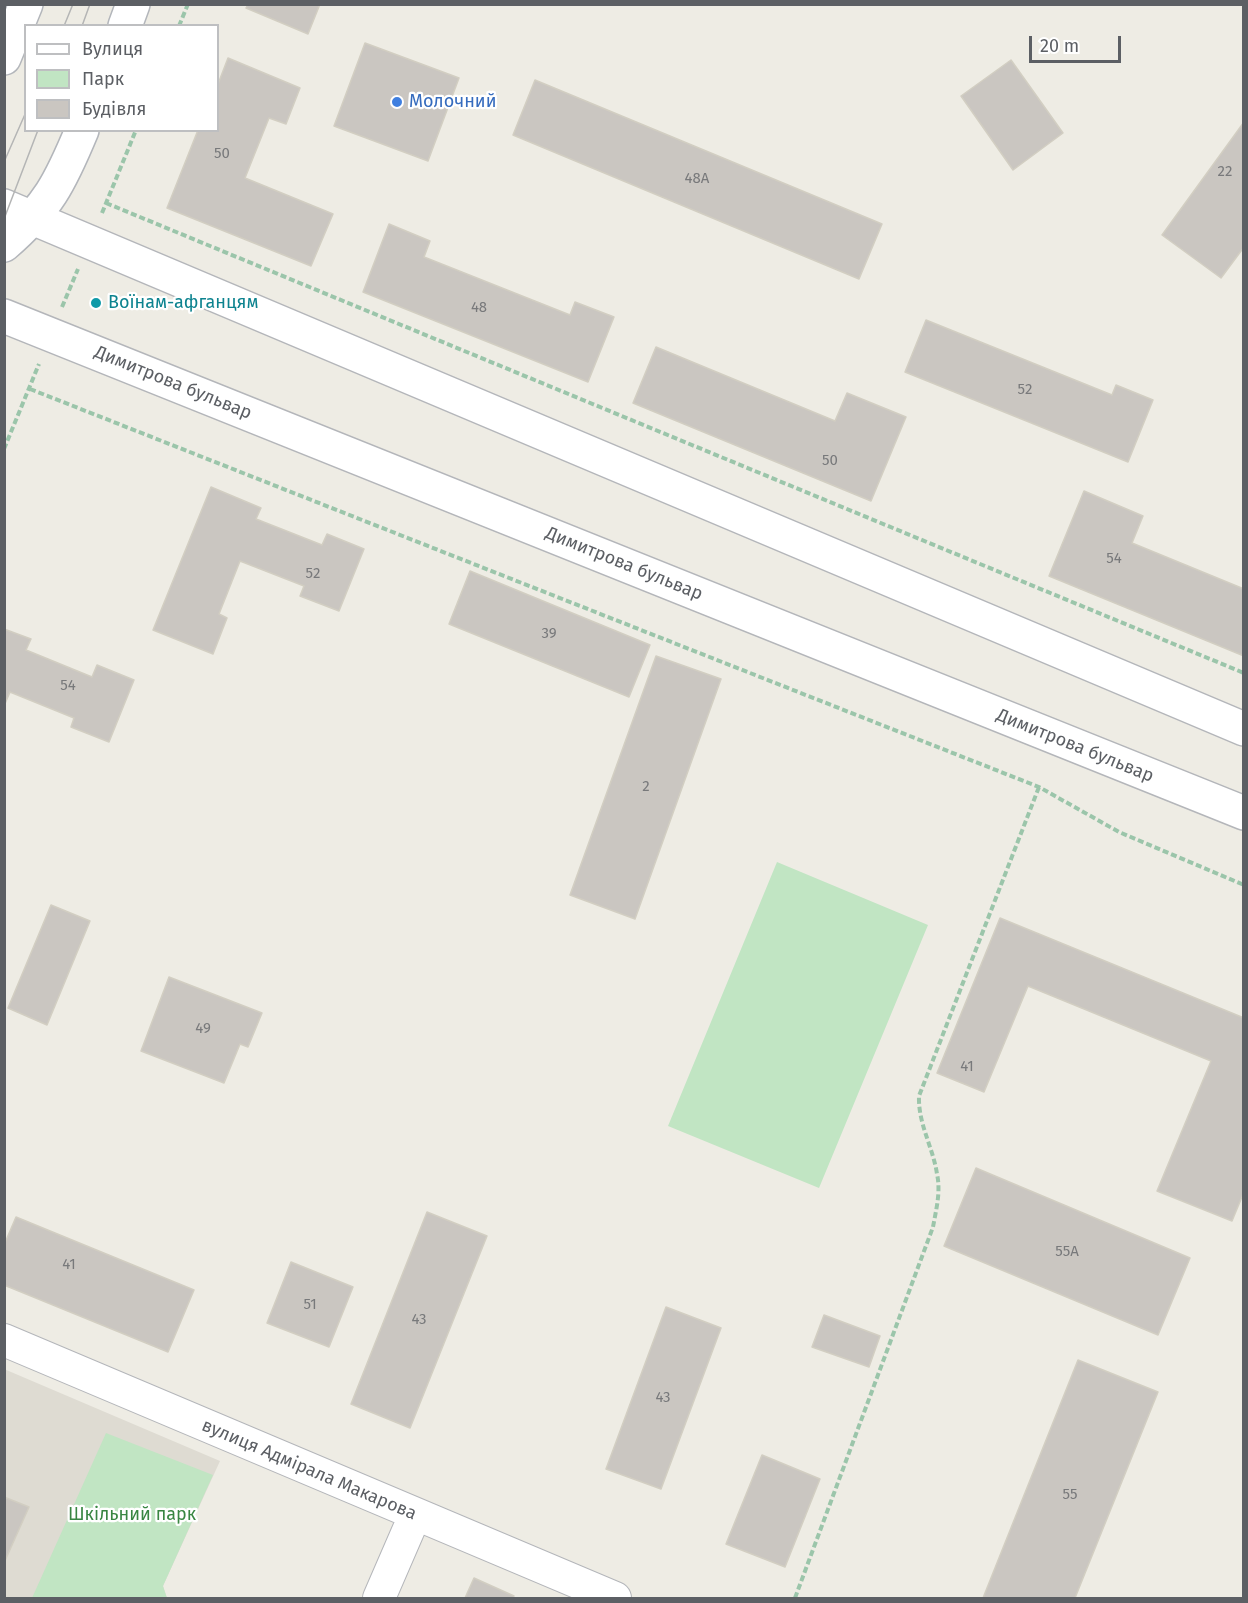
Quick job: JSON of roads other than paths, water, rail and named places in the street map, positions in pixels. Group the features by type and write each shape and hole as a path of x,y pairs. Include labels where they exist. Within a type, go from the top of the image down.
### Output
{"street":[{"path":"4,58 26,4"},
{"path":"125,24 133,4"},
{"path":"4,245 34,219 57,187 81,132"},
{"path":"4,206 1244,729"},
{"name":"Димитрова бульвар","path":"4,316 1244,813"},
{"name":"вулиця Адмірала Макарова","path":"4,1340 615,1599"},
{"path":"380,1599 415,1515"}],"tram line":[{"path":"65,24 73,4"},
{"path":"83,24 90,4"},
{"path":"4,162 24,117"},
{"path":"4,219 37,132"}],"place":[{"name":"Молочний","path":"397,102"},
{"name":"Воїнам-афганцям","path":"96,303"}],"park label":[{"name":"Шкільний парк","path":"132,1515"}]}
